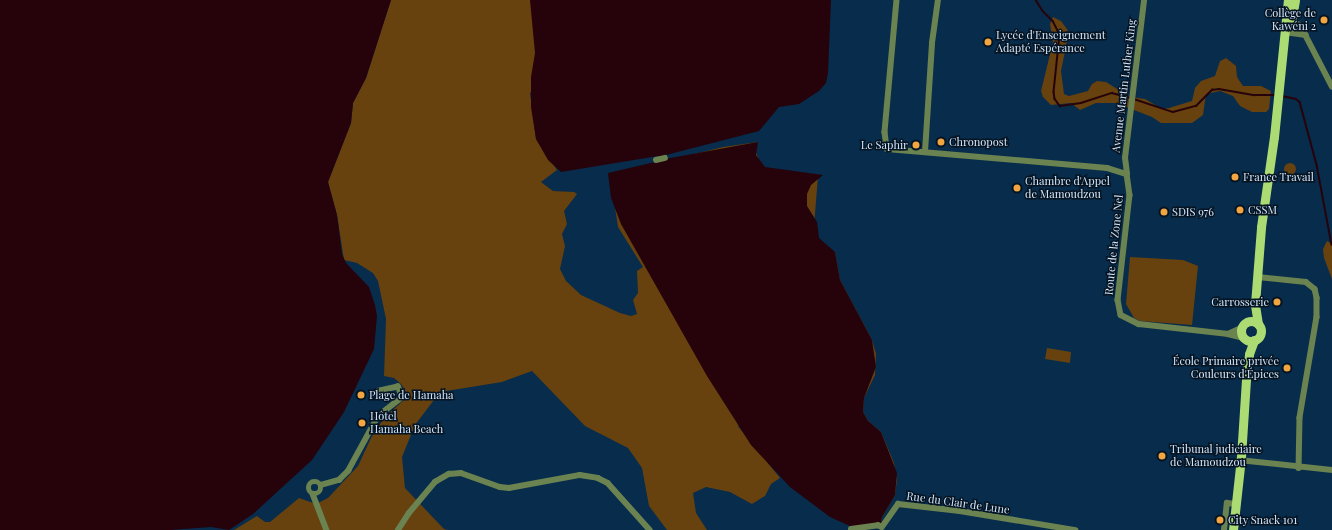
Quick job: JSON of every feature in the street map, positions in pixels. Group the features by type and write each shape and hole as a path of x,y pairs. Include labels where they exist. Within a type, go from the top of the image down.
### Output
{"main road":[{"path":"1288,0 1289,19"},
{"path":"1248,339 1261,332 1258,324 1255,304 1259,274 1263,209 1280,88 1285,69 1287,32 1289,19 1295,0"},
{"path":"1228,529 1234,504 1240,460 1249,354 1248,339 1244,325 1255,304"},
{"path":"1244,325 1258,324"},
{"path":"1234,504 1244,411"}],"street":[{"path":"897,0 884,141 887,148 1107,168 1127,174"},
{"path":"925,152 931,51 938,0"},
{"name":"Avenue Martin Luther King","path":"1127,174 1125,158 1144,0"},
{"path":"1289,19 1301,26 1329,75 1331,84"},
{"path":"1287,32 1306,36"},
{"path":"656,160 665,158"},
{"name":"Route de la Zone Nel","path":"1127,174 1130,195 1118,300 1121,314 1139,324 1228,334 1248,339"},
{"path":"1259,274 1306,282 1315,289 1317,298 1317,317 1300,415 1299,468"},
{"path":"1228,334 1244,325"},
{"path":"327,530 313,494 309,490 310,483 315,481 321,485 339,480 348,471 378,416 402,397 398,387 379,391"},
{"path":"1240,460 1299,468 1332,470"},
{"path":"398,530 417,502 435,482 449,474 461,473 500,488 509,488 580,476 598,478 608,482 650,530"},
{"path":"313,494 320,492 321,485"},
{"name":"Rue du Clair de Lune","path":"851,529 878,525 882,527 898,504 960,511 1076,530"}],"shaded area":[{"path":"0,0 391,0 366,78 353,103 351,123 328,182 337,215 342,254 346,263 369,287 375,305 377,316 374,349 344,412 312,460 253,514 229,530 211,527 170,530 0,530"},
{"path":"391,0 669,0 530,93 536,139 557,170 541,182 553,191 574,192 577,194 564,211 567,224 562,234 565,246 560,269 566,281 581,295 620,313 631,316 637,314 633,300 638,293 637,271 643,267 618,227 610,175 723,147 758,142 755,150 761,165 759,168 818,177 813,238 829,255 835,252 840,280 872,340 876,354 875,375 864,398 863,412 868,421 881,432 894,463 897,480 895,495 882,517 881,523 737,425 780,478 771,484 765,496 752,504 730,492 706,487 693,493 696,513 707,530 667,530 649,506 642,468 628,448 585,426 532,371 502,382 440,392 415,425 402,457 405,488 444,529 448,530 234,530 257,516 265,522 270,522 299,498 316,504 328,498 358,466 371,438 384,418 405,399 406,392 401,384 394,378 384,376 386,319 378,281 373,273 357,263 344,260 337,215 328,182 351,123 353,103 366,78"},
{"path":"530,0 831,0 828,73 826,83 819,91 799,104 779,107 759,131 662,156 665,159 758,142 756,155 765,167 823,175 811,185 807,194 807,206 817,222 819,238 835,252 840,280 872,340 876,367 864,398 863,412 868,421 881,432 897,473 895,495 882,517 881,523 852,527 830,517 790,487 751,445 707,376 621,224 611,198 608,173 655,162 658,156 561,172 548,160 536,139 531,107 531,77 535,53"},
{"path":"1053,17 1061,21 1069,32 1061,71 1064,94 1069,96 1088,91 1092,84 1097,81 1106,82 1130,97 1145,99 1162,109 1169,108 1192,101 1195,88 1201,81 1215,76 1220,61 1226,58 1236,66 1237,77 1243,86 1261,86 1271,91 1269,109 1266,112 1252,112 1240,106 1233,96 1220,91 1206,94 1203,115 1192,123 1161,123 1152,117 1116,103 1096,103 1080,110 1071,103 1051,105 1043,97 1041,91 1053,42 1050,24"},
{"path":"1288,163 1292,163 1296,169 1292,175 1288,175 1284,171 1284,167"},
{"path":"1327,241 1332,244 1332,279 1324,258 1323,249"},
{"path":"1130,257 1183,260 1198,266 1192,325 1140,321 1134,318 1126,304"},
{"path":"1047,348 1071,352 1070,363 1045,359"}],"waterway":[{"path":"1036,0 1043,11 1053,21 1060,35 1054,92 1055,99 1060,106 1081,103 1112,93 1131,98"},
{"path":"1134,99 1173,112 1196,106 1212,90 1219,89 1254,95 1274,95"},
{"path":"1282,96 1296,99 1300,102 1317,165 1332,245"}],"place":[{"name":"Collège de Kawéni 2","path":"1324,20"},
{"name":"Lycée d'Enseignement Adapté Espérance","path":"988,42"},
{"name":"Chronopost","path":"941,142"},
{"name":"Le Saphir","path":"916,145"},
{"name":"France Travail","path":"1235,177"},
{"name":"Chambre d'Appel de Mamoudzou","path":"1017,188"},
{"name":"CSSM","path":"1240,210"},
{"name":"SDIS 976","path":"1164,212"},
{"name":"Carrosserie","path":"1277,302"},
{"name":"École Primaire privée Couleurs d'Épices","path":"1287,368"},
{"name":"Plage de Hamaha","path":"361,395"},
{"name":"Hôtel Hamaha Beach","path":"362,423"},
{"name":"Tribunal judiciaire de Mamoudzou","path":"1162,456"},
{"name":"City Snack 101","path":"1220,520"}]}
